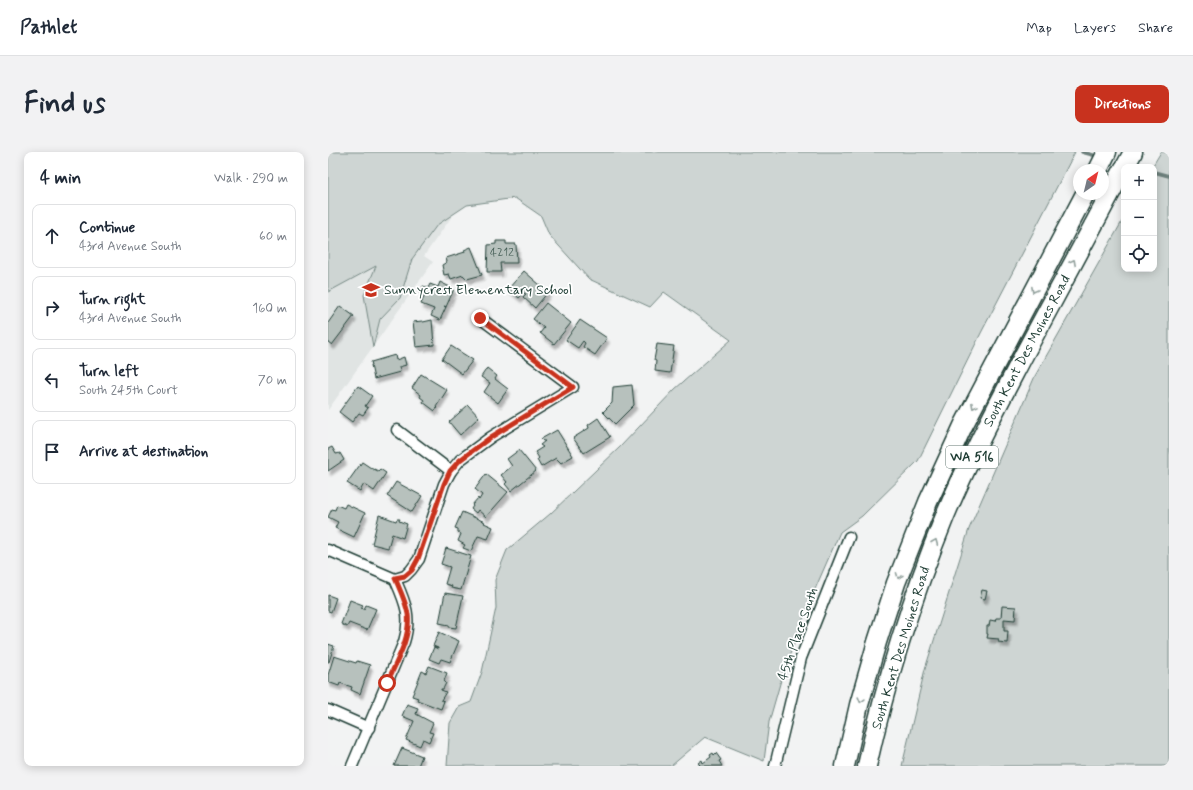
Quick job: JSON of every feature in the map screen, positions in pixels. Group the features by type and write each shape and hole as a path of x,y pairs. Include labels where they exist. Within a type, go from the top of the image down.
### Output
{"highway":[{"path":"1101,164 1107,152"},
{"name":"South Kent Des Moines Road","path":"1126,164 1133,152"},
{"name":"South Kent Des Moines Road","path":"867,766 879,711 897,649 922,573 946,515 998,403 1121,174"},
{"name":"South Kent Des Moines Road","path":"845,766 859,705 876,642 896,583 928,502 963,426 1082,200"}],"street":[{"path":"328,550 395,578 405,576 412,570 418,559 450,471 460,460 491,437 573,387 480,318"},
{"path":"397,430 450,471"},
{"name":"45th Place South","path":"774,766 801,658 849,537"},
{"path":"352,766 369,728 408,629 408,614 395,578"},
{"path":"328,710 369,728"}],"shaded area":[{"name":"Sunnycrest Elementary School","path":"328,152 476,182 424,256 433,262 328,410"},
{"path":"328,152 1075,152 981,333 918,461 862,516 840,532 809,603 783,673 769,722 764,761 705,737 671,766 447,766 450,723 459,707 471,702 482,672 496,608 495,580 507,550 550,514 620,447 675,389 731,340 664,292 650,307 589,279 549,235 541,216 515,198 467,205 437,225 412,259 400,298 380,319 373,347 364,295 376,266 328,292"},
{"path":"1161,152 1169,152 1169,766 902,766 925,669 969,529 1035,376 1121,223 1121,272 1157,272 1157,164 1154,164"}],"building":[{"path":"496,241 506,241 506,244 516,244 517,263 500,263 501,272 487,272 488,245 496,244"},
{"path":"471,247 482,275 467,279 463,275 451,279 449,274 444,275 442,265 447,262 446,258 465,252 464,250"},
{"path":"524,271 548,292 535,308 523,297 526,294 524,293 519,298 508,289"},
{"path":"440,282 454,289 440,320 431,316 434,309 421,304 425,294 420,292 423,286 428,288 430,284 438,287"},
{"path":"546,303 571,323 554,344 540,333 544,328 533,319"},
{"path":"340,306 354,316 332,345 328,342 328,323"},
{"path":"432,320 434,345 416,347 413,322"},
{"path":"580,320 607,338 595,355 583,347 585,343 583,341 578,348 566,340"},
{"path":"657,344 674,346 670,373 655,371 656,361 654,360"},
{"path":"451,346 473,360 462,374 442,359"},
{"path":"395,355 396,360 404,357 406,365 399,367 400,372 374,379 371,362"},
{"path":"487,368 497,376 495,379 508,389 498,403 484,392 490,383 481,377"},
{"path":"421,374 447,390 435,411 423,402 424,400 420,397 421,395 412,388"},
{"path":"632,385 634,405 615,424 603,412 612,403 613,387"},
{"path":"358,386 372,396 365,406 368,408 363,415 359,413 352,422 339,412"},
{"path":"468,405 479,417 460,435 449,422"},
{"path":"598,418 610,437 584,453 573,438 589,428 588,425"},
{"path":"557,430 573,456 561,463 556,458 541,467 537,460 539,458 535,452 543,447 540,445 545,441 541,439"},
{"path":"332,447 336,454 340,453 344,460 328,471 328,449"},
{"path":"519,450 536,471 511,491 505,484 507,482 501,475 512,466 507,459"},
{"path":"362,462 374,470 378,471 380,469 386,473 374,491 364,484 360,491 347,483"},
{"path":"486,474 508,492 486,517 478,510 476,513 471,509 473,506 472,505 478,498 479,500 482,495 475,489"},
{"path":"396,482 422,496 412,512 387,496"},
{"path":"346,504 365,513 354,537 335,528 338,522 328,517 332,509 335,510 337,505 344,508"},
{"path":"462,512 493,527 488,539 478,536 471,551 463,548 465,545 458,541 461,534 458,532 458,529 455,528"},
{"path":"379,515 396,521 397,519 400,519 399,521 407,524 403,538 392,534 388,548 372,544"},
{"path":"446,548 471,556 461,590 451,588 452,586 445,584 450,567 441,564"},
{"path":"982,590 987,591 985,599 980,598"},
{"path":"445,593 463,596 456,628 439,623"},
{"path":"328,595 336,598 331,612 328,611"},
{"path":"350,600 363,605 361,608 364,609 366,605 376,609 367,630 349,623 347,627 341,624"},
{"path":"1002,606 1016,607 1015,620 1004,619 1004,631 1008,631 1007,643 998,642 999,639 987,638 987,626 989,626 990,620 995,621 996,618 1001,618"},
{"path":"439,632 459,641 450,662 441,659 439,663 429,659 434,647 438,649 433,646"},
{"path":"328,644 334,646 329,662 328,662"},
{"path":"334,656 356,663 357,661 370,665 360,694 351,690 352,687 340,683 339,686 328,682 328,675"},
{"path":"429,666 447,673 444,681 446,683 443,689 441,689 446,692 441,700 444,701 441,709 417,700 418,698 412,696 422,671 426,673"},
{"path":"407,704 418,708 416,714 433,723 429,732 433,733 429,742 423,739 420,746 406,740 414,721 402,716"},
{"path":"402,748 422,756 418,766 394,766"},
{"path":"713,753 714,755 716,753 721,760 719,761 722,766 698,766 700,765 698,763 702,760 703,763 711,757 710,755"}],"waterway":[{"path":"1082,152 1093,155"},
{"path":"1157,173 1169,176"}],"place":[{"name":"Sunnycrest Elementary School","path":"371,290"}],"route":[{"path":"387,683 408,629 408,614 395,578 405,576 412,570 418,559 450,471 460,460 491,437 573,387 480,318"}]}
